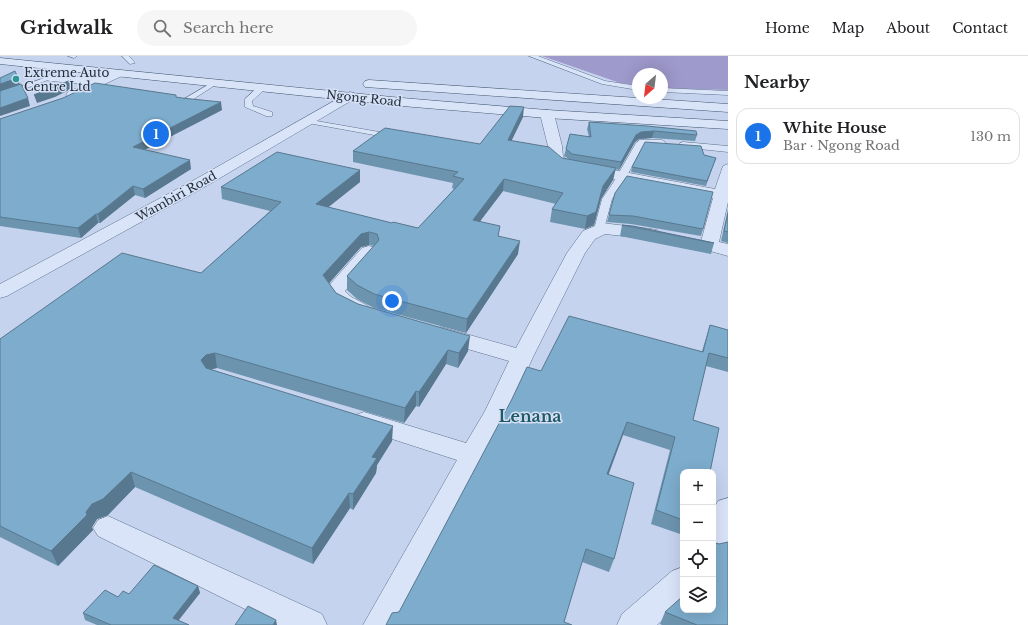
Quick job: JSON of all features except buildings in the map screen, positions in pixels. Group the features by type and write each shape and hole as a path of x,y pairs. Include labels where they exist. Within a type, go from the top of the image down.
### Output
{"street":[{"path":"65,56 133,61"},
{"name":"Ngong Road","path":"0,62 213,84 547,114 728,125"},
{"path":"60,101 118,74"},
{"path":"50,78 102,82"},
{"name":"Ngong Road","path":"361,84 728,108"},
{"name":"Wambiri Road","path":"0,292 196,185 308,121 350,96 361,84"},
{"path":"547,114 555,146 556,159 559,162 579,168 722,195"},
{"path":"380,625 497,411 522,357 576,253 588,234 602,228 631,230 718,248 722,195 728,168"},
{"path":"369,252 335,290 341,300 353,307 381,317"},
{"path":"426,330 522,357"},
{"path":"345,415 473,455"},
{"path":"714,541 728,509"},
{"path":"108,528 310,625"},
{"path":"634,625 680,584"}],"lane":[{"path":"532,56 604,83 632,87"},
{"path":"0,96 74,69"},
{"path":"183,102 213,84"},
{"path":"262,88 248,101 249,107 269,114"},
{"path":"668,90 728,93"},
{"path":"308,121 385,135"},
{"path":"599,229 606,199 622,176 640,143 652,142 728,149"}],"shaded area":[{"path":"542,56 728,56 728,90 668,88 668,68 632,68 632,84 620,83"}],"place":[{"name":"Extreme Auto Centre Ltd","path":"16,79"},
{"name":"White House","path":"156,134"}],"district":[{"name":"Lenana","path":"530,416"}]}
